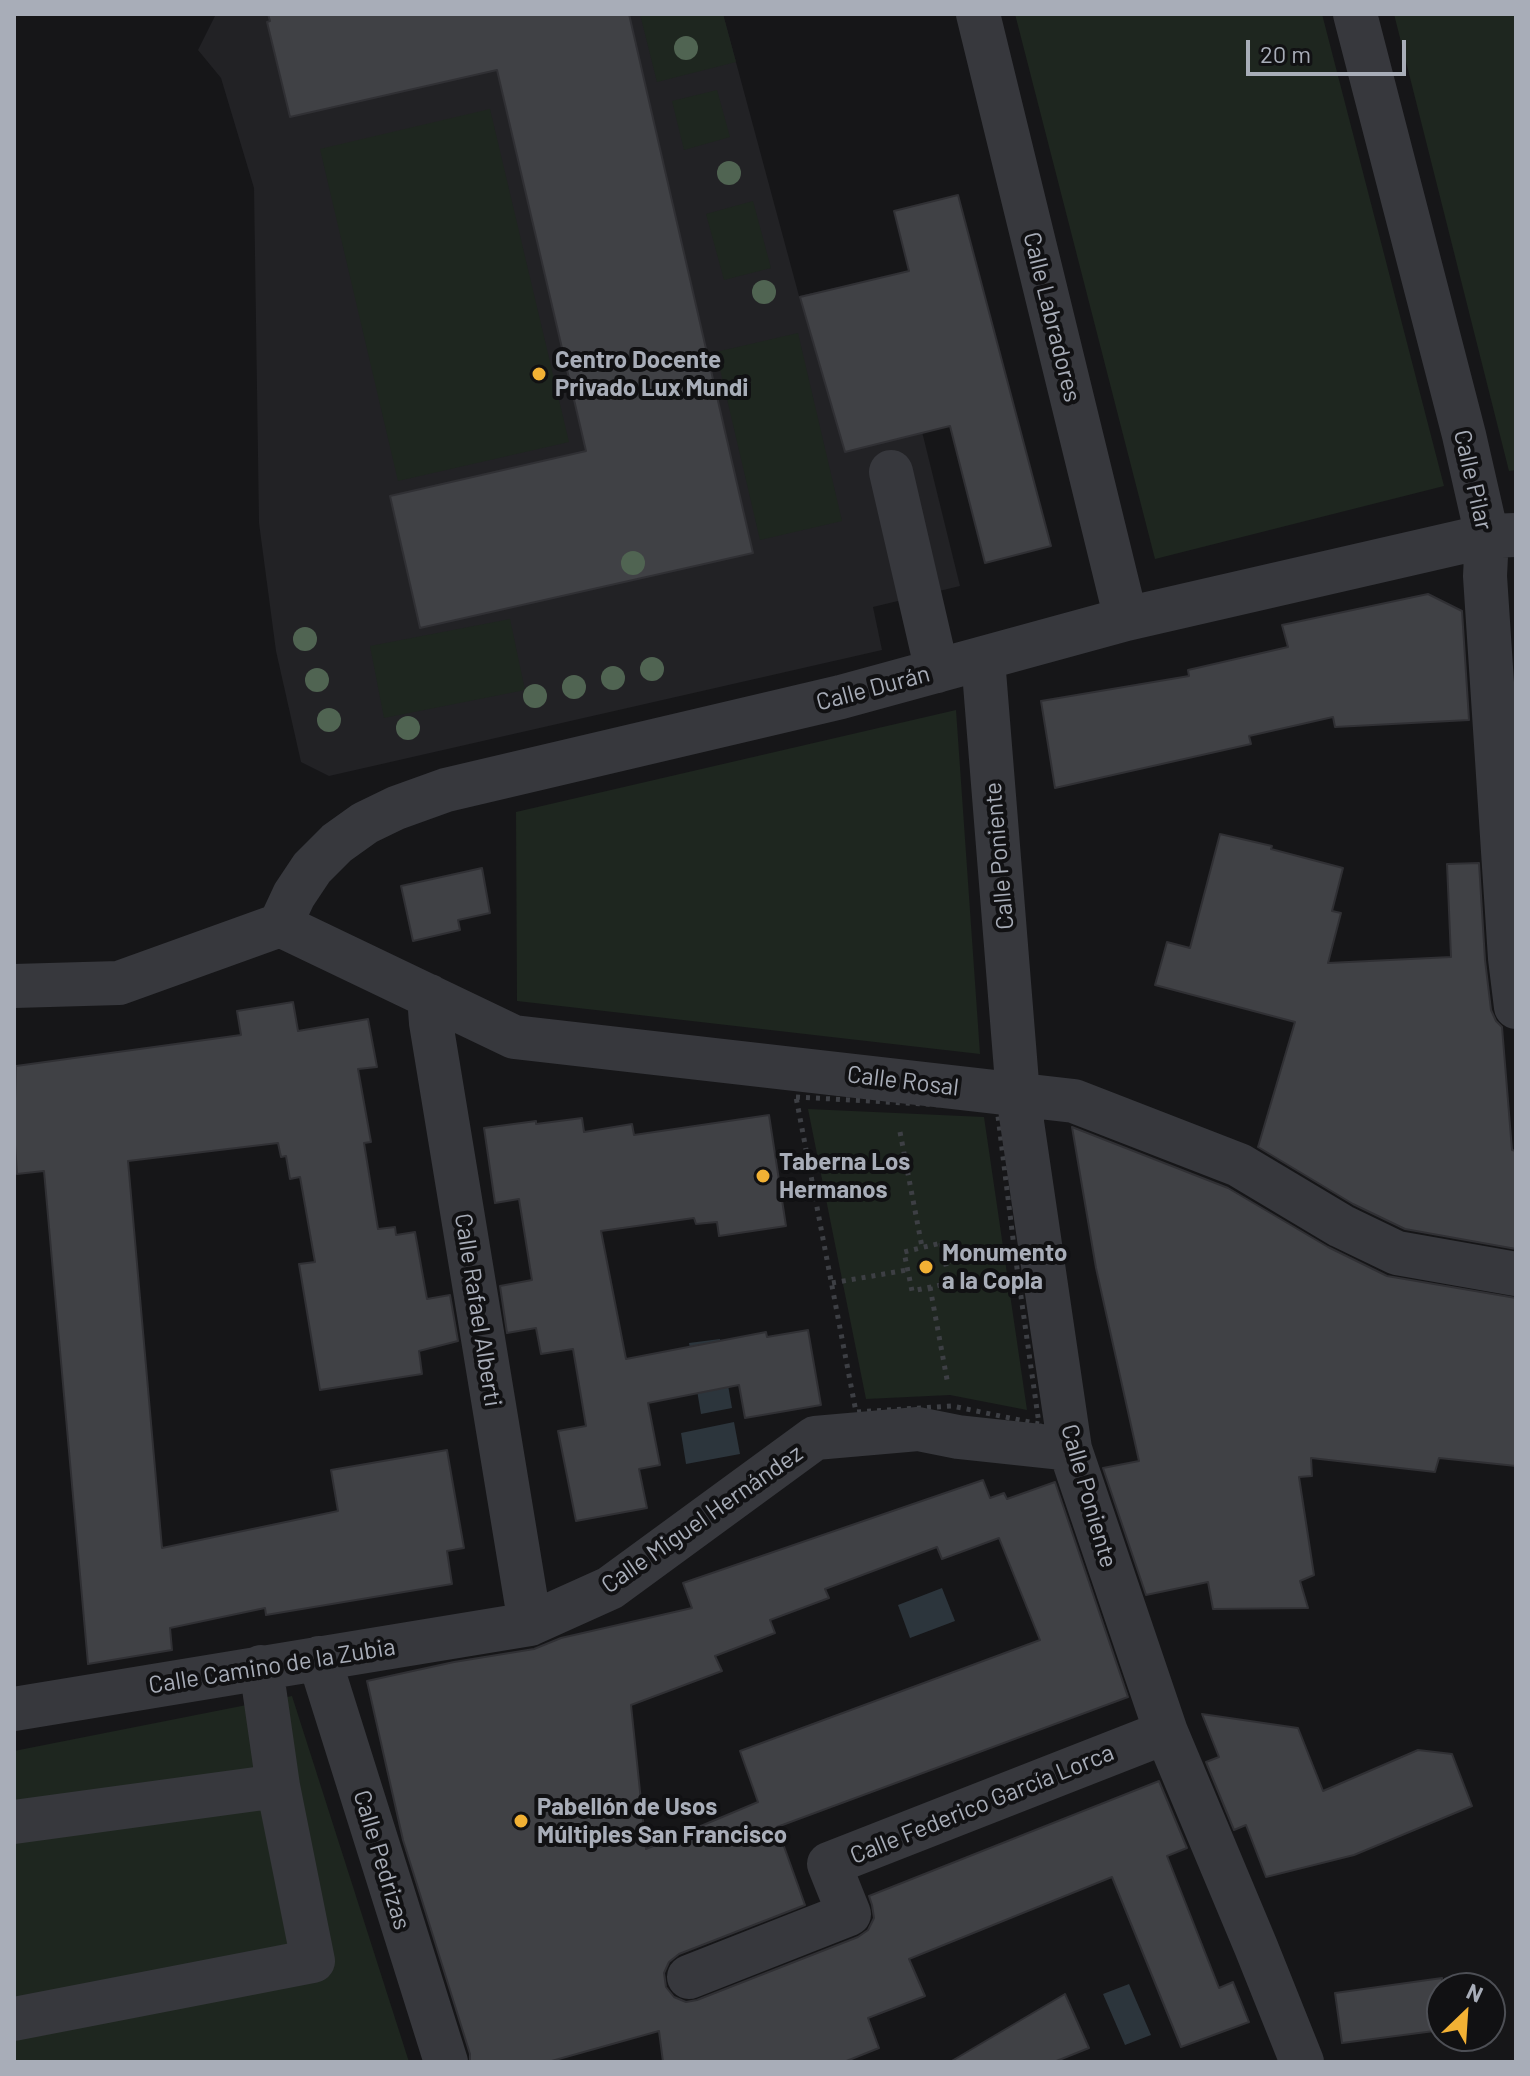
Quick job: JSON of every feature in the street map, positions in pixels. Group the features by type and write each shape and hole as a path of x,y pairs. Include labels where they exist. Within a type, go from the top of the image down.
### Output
{"street":[{"name":"Calle Labradores","path":"978,14 1126,619"},
{"name":"Calle Pilar","path":"1355,14 1464,435 1502,535 1485,576 1510,958 1516,1007"},
{"path":"891,472 937,671"},
{"name":"Calle Durán","path":"280,925 294,895 312,868 337,843 365,823 446,790 841,697 1126,619 1502,535"},
{"name":"Calle Poniente","path":"983,659 1018,1095 1070,1449 1166,1732 1302,2062"},
{"path":"14,986 119,983 280,925"},
{"name":"Calle Rosal","path":"280,925 514,1037 894,1098 1018,1095 1074,1101 1239,1165 1341,1226 1397,1253 1516,1274"},
{"name":"Calle Rafael Alberti","path":"429,996 530,1624"},
{"name":"Calle Miguel Hernández","path":"530,1624 610,1588 815,1438 918,1429 958,1437 1070,1449"},
{"name":"Calle Camino de la Zubia","path":"14,1709 530,1624"},
{"name":"Calle Pedrizas","path":"319,1658 446,2062"},
{"path":"14,2019 313,1961 278,1786 261,1667"},
{"name":"Calle Federico García Lorca","path":"689,1977 849,1914 829,1864 1166,1732"},
{"path":"14,1822 278,1786"}],"path":[{"path":"894,1098 796,1097 856,1412 952,1406 930,1287"},
{"path":"900,1128 922,1247"},
{"path":"941,1243 950,1283 912,1291 904,1252 922,1247 941,1243"},
{"path":"832,1283 907,1270"}],"shaded area":[{"name":"Centro Docente Privado Lux Mundi","path":"216,14 723,14 799,296 884,277 960,586 873,607 882,650 329,776 301,762 276,651 259,523 254,188 221,78 198,50"},
{"path":"640,14 723,14 736,62 657,82"},
{"path":"1015,14 1322,14 1444,486 1155,559"},
{"path":"1394,14 1516,14 1516,470 1509,471"},
{"path":"717,90 730,137 684,150 672,101"},
{"path":"490,109 569,442 398,481 320,149"},
{"path":"753,201 771,268 724,280 706,214"},
{"path":"798,333 842,521 760,540 716,352"},
{"path":"510,619 525,690 384,718 370,646"},
{"path":"956,710 980,1054 517,1001 516,812"},
{"path":"808,1109 984,1117 1027,1410 950,1395 866,1399"},
{"path":"720,1339 732,1408 701,1414 689,1343"},
{"path":"734,1422 740,1454 686,1464 681,1433"},
{"path":"942,1588 955,1621 910,1638 898,1605"},
{"path":"292,1696 409,2062 14,2062 14,1751"},
{"path":"1129,1984 1151,2035 1125,2045 1103,1994"}],"building":[{"path":"268,14 629,14 753,553 420,628 390,496 586,451 497,70 290,117 267,22 270,21"},
{"path":"958,195 1051,546 985,563 950,426 845,452 800,297 909,271 894,211"},
{"path":"1428,594 1462,611 1469,720 1335,727 1333,717 1249,736 1251,744 1055,788 1041,701 1189,676 1188,670 1288,647 1282,625"},
{"path":"1220,834 1343,868 1332,911 1341,913 1328,963 1451,957 1447,864 1479,863 1491,1010 1502,1027 1512,1150 1516,1151 1516,1249 1405,1229 1353,1204 1258,1147 1295,1022 1155,985 1167,942 1190,948"},
{"path":"482,868 490,913 458,920 460,930 413,941 401,886"},
{"path":"293,1002 298,1031 368,1019 377,1067 358,1069 371,1142 364,1143 378,1229 395,1227 396,1235 415,1232 427,1299 450,1295 458,1341 419,1351 422,1374 320,1390 299,1264 315,1262 300,1177 290,1179 286,1156 281,1157 278,1143 128,1161 162,1548 338,1511 331,1470 447,1450 464,1548 447,1551 452,1584 266,1615 265,1608 170,1628 172,1650 88,1664 44,1171 17,1174 14,1131 16,1066 241,1035 237,1011"},
{"path":"769,1115 786,1226 719,1236 717,1222 696,1224 694,1218 601,1231 626,1359 766,1332 767,1337 808,1330 821,1405 745,1418 739,1385 648,1403 660,1465 639,1469 647,1508 576,1521 558,1431 586,1426 573,1349 541,1354 536,1328 507,1333 500,1286 532,1280 519,1199 495,1203 484,1128 582,1118 584,1132 632,1124 634,1135"},
{"path":"1072,1127 1228,1188 1328,1247 1387,1276 1516,1298 1516,1466 1439,1458 1435,1472 1311,1458 1312,1476 1299,1477 1314,1575 1300,1581 1308,1608 1213,1609 1208,1582 1146,1595 1103,1468 1139,1461 1096,1268"},
{"path":"983,1480 990,1498 1004,1493 1007,1499 1055,1482 1128,1697 777,1827 805,1905 679,1954 669,1962 664,1973 666,1987 674,1997 686,2002 697,2000 858,1937 868,1930 874,1918 869,1896 1159,1781 1187,1848 1167,1856 1219,1988 1233,1982 1249,2022 1181,2047 1112,1877 909,1959 925,1996 868,2018 879,2048 844,2062 663,2062 659,2031 548,2062 470,2062 403,1840 367,1681 534,1649 561,1638 692,1608 683,1583","holes":["999,1538 1040,1640 740,1751 758,1802 646,1849 631,1705 722,1671 715,1656 775,1633 770,1620 829,1598 825,1589 937,1547 942,1559"]},
{"path":"1202,1714 1298,1728 1323,1791 1418,1750 1452,1754 1472,1806 1354,1855 1266,1877 1246,1825 1234,1830 1206,1762 1219,1757"},
{"path":"1426,1980 1426,2032 1342,2043 1335,1993"},
{"path":"1065,1994 1089,2048 1054,2062 950,2062"}],"place":[{"name":"Centro Docente Privado Lux Mundi","path":"539,374"},
{"name":"Taberna Los Hermanos","path":"763,1176"},
{"name":"Monumento a la Copla","path":"926,1267"},
{"name":"Pabellón de Usos Múltiples San Francisco","path":"521,1821"}]}
